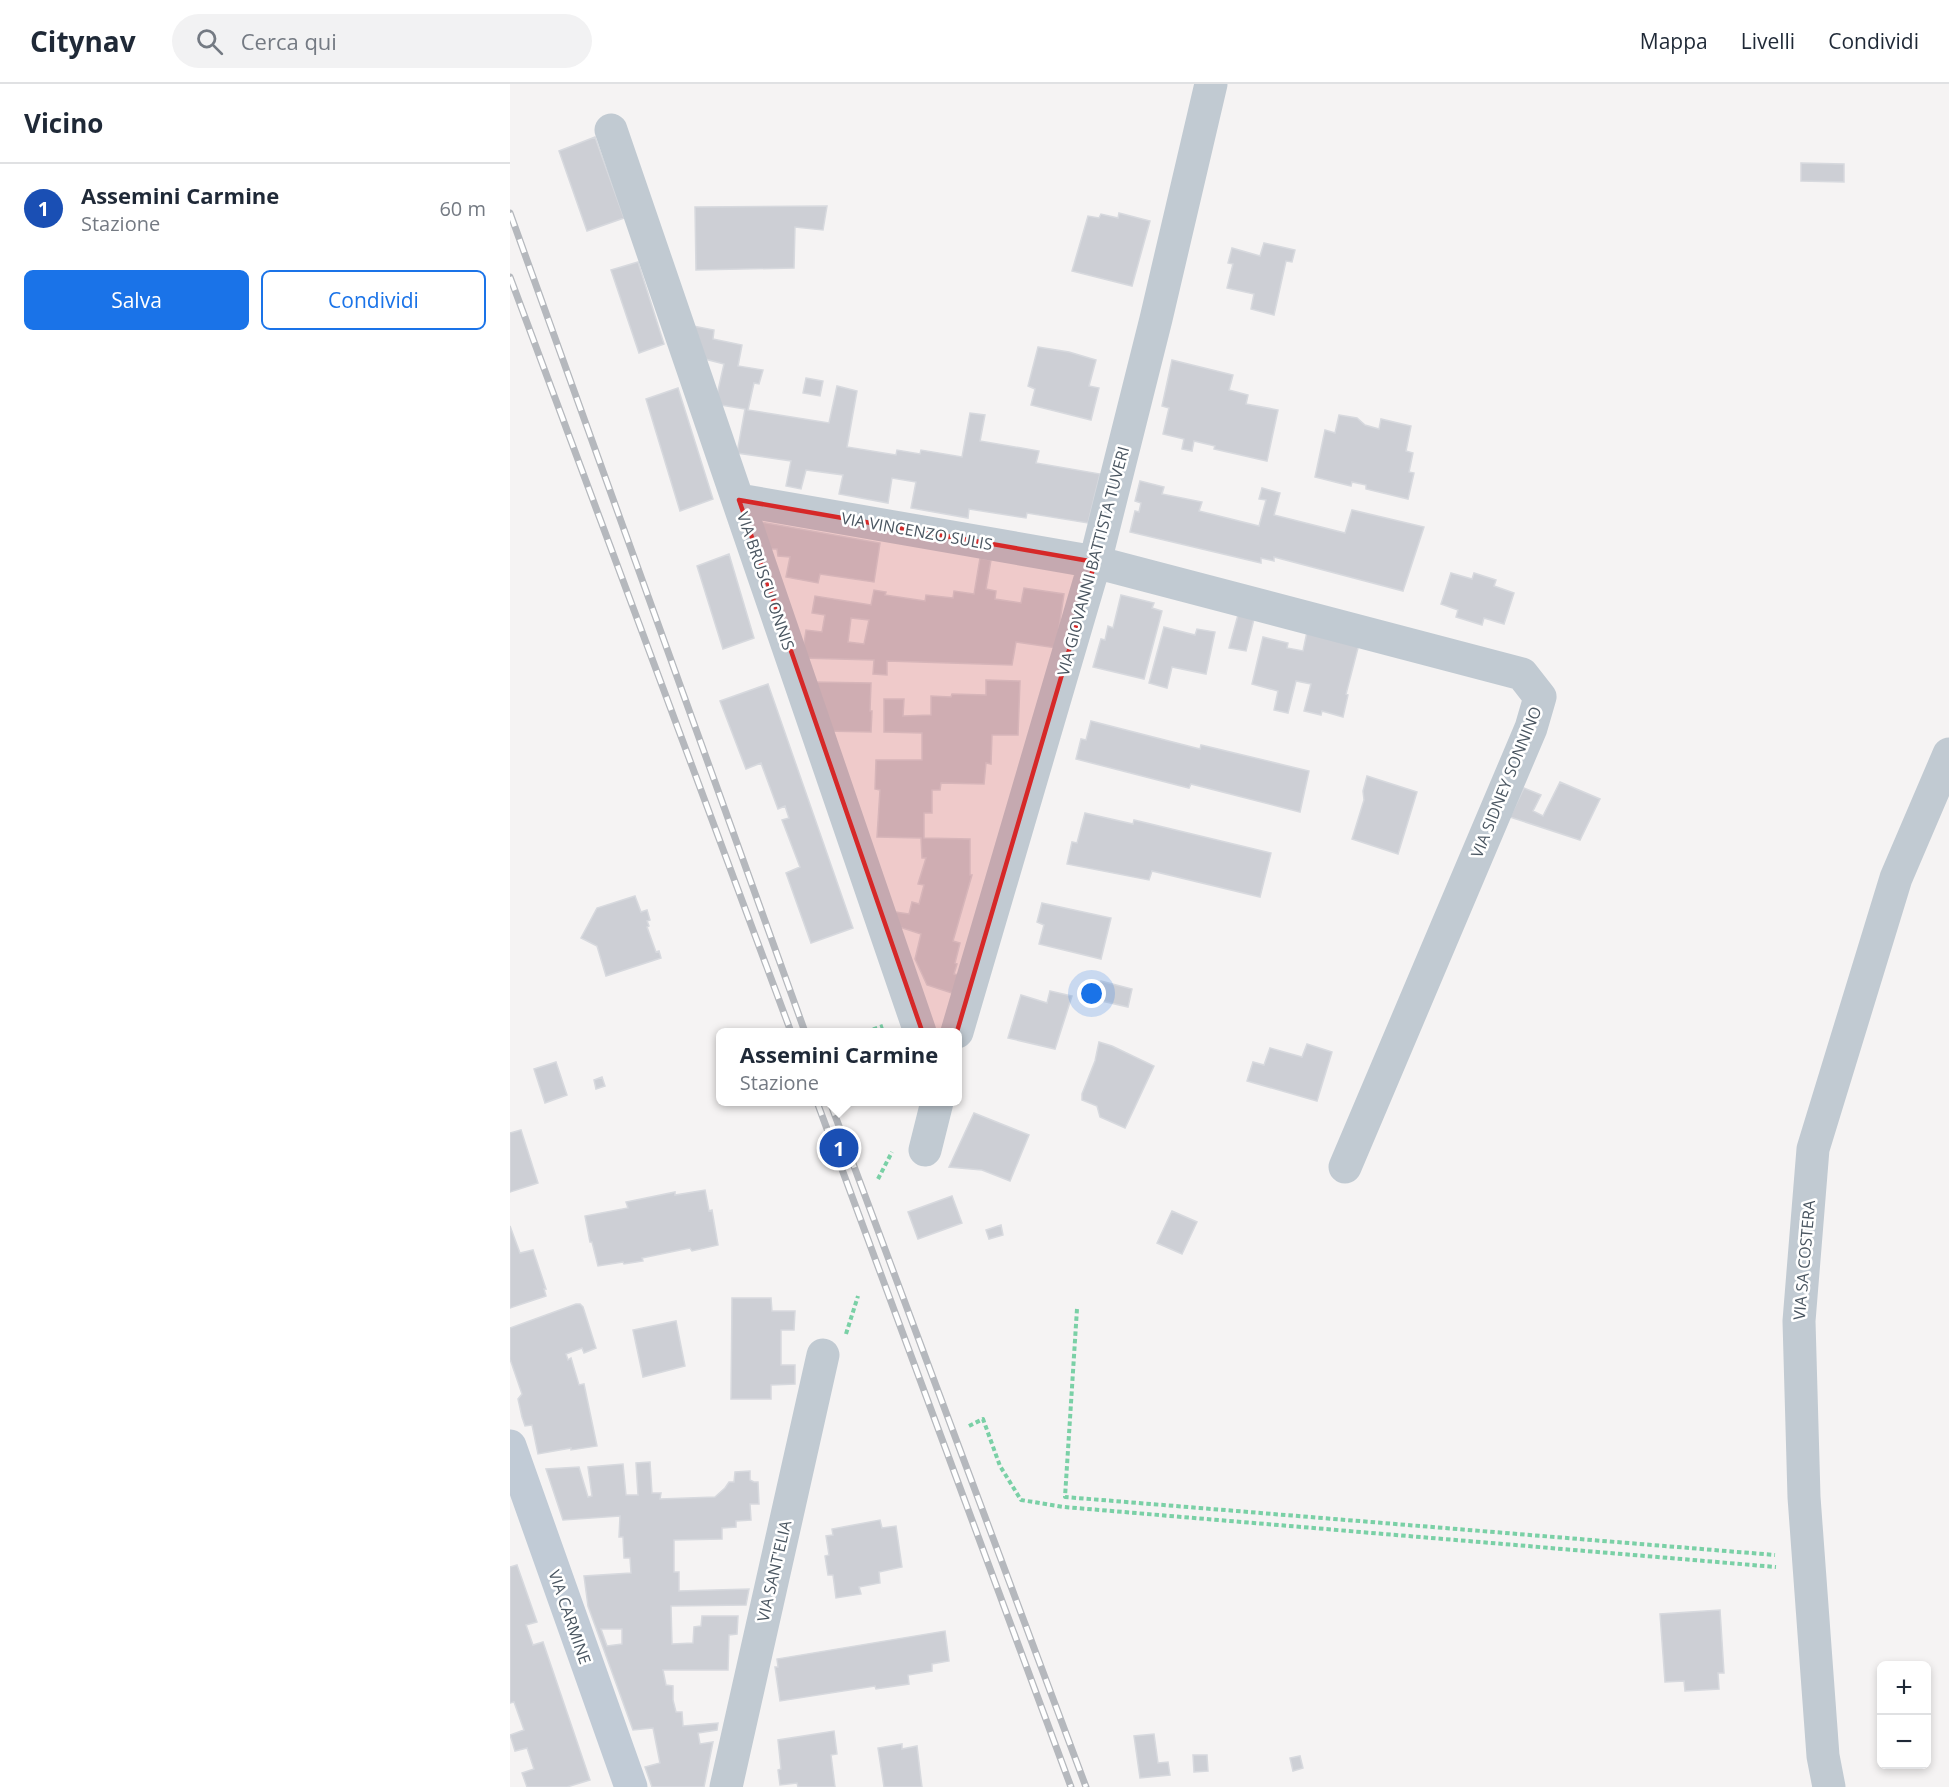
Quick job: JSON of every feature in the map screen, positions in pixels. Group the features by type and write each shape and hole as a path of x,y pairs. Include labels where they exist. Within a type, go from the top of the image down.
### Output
{"main road":[{"name":"VIA CARMINE","path":"510,1446 631,1787"}],"street":[{"name":"VIA GIOVANNI BATTISTA TUVERI","path":"958,1028 1095,562 1156,319 1211,84"},
{"name":"VIA BRUSCU ONNIS","path":"611,130 919,1028"},
{"name":"VIA VINCENZO SULIS","path":"739,500 1095,562"},
{"name":"VIA SIDNEY SONNINO","path":"1095,562 1522,674 1540,697 1531,728 1345,1167"},
{"name":"VIA SA COSTERA","path":"1829,1787 1823,1756 1804,1497 1799,1321 1813,1149 1896,878 1949,754"},
{"path":"925,1150 936,1106"},
{"name":"VIA SANT'ELIA","path":"726,1787 823,1355"}],"path":[{"path":"877,1028 883,1026"},
{"path":"1077,1309 1065,1497 1809,1564"},
{"path":"969,1426 983,1419 1000,1466 1021,1500 1064,1507 1809,1564"}],"highlighted area":[{"path":"739,500 1095,562 941,1086"}],"building":[{"path":"595,137 624,218 587,231 559,151"},
{"path":"1801,163 1844,164 1844,182 1801,181"},
{"path":"827,206 823,230 795,227 794,268 696,270 695,207"},
{"path":"1119,213 1150,221 1132,286 1072,271 1088,216 1099,218 1101,214 1118,218"},
{"path":"1264,243 1295,250 1292,262 1286,261 1274,315 1251,309 1254,294 1227,288 1233,264 1228,263 1232,248 1260,256"},
{"path":"638,262 664,344 639,353 611,270"},
{"path":"693,326 714,330 713,339 742,345 738,366 763,370 759,384 754,383 748,410 829,423 837,386 857,391 847,447 896,455 897,450 920,454 921,450 962,457 970,413 985,415 980,441 1039,451 1036,463 1100,474 1088,523 1027,513 1026,518 969,509 968,518 911,508 916,482 892,478 888,503 839,494 843,475 806,470 801,489 786,486 791,461 737,453 745,409 721,405 717,395 724,364 705,359"},
{"path":"1038,347 1069,352 1096,360 1089,386 1099,388 1091,420 1031,405 1035,389 1028,386"},
{"path":"1172,360 1233,375 1229,390 1248,395 1246,404 1278,410 1267,461 1214,449 1215,446 1194,441 1192,451 1182,449 1184,439 1163,434 1169,408 1162,406"},
{"path":"806,378 823,381 820,396 803,393"},
{"path":"678,388 713,499 680,511 646,399"},
{"path":"1339,415 1357,418 1365,425 1379,429 1381,419 1411,426 1406,451 1413,453 1409,472 1414,473 1408,499 1366,489 1366,485 1352,482 1351,486 1315,477 1325,430 1335,433"},
{"path":"1140,481 1164,487 1162,494 1202,502 1199,511 1259,526 1266,500 1259,499 1262,488 1280,493 1274,515 1345,533 1352,510 1424,527 1403,591 1274,557 1274,561 1261,558 1261,563 1130,532 1135,511 1139,512 1141,503 1135,501"},
{"path":"761,522 880,543 874,582 820,574 818,583 786,577 790,557 778,556 777,549 769,549"},
{"path":"729,554 754,638 723,649 697,566"},
{"path":"980,558 991,560 986,589 996,591 995,599 1021,603 1024,588 1064,594 1056,648 1016,642 1012,665 887,661 887,675 873,674 874,660 802,658 806,630 822,632 825,615 812,613 815,596 871,605 874,590 886,592 885,595 925,601 926,595 953,598 954,591 974,594","holes":["851,618 869,620 864,644 848,642"]},
{"path":"1451,573 1472,579 1474,573 1496,580 1494,586 1514,593 1504,624 1484,618 1482,625 1456,617 1458,610 1441,604"},
{"path":"1121,595 1154,603 1152,608 1162,611 1144,679 1093,667 1101,639 1105,640 1108,626 1113,628"},
{"path":"1238,615 1254,619 1246,651 1229,648"},
{"path":"1164,627 1195,635 1197,629 1215,632 1206,674 1172,667 1167,688 1149,683"},
{"path":"1307,632 1359,644 1346,694 1348,695 1343,717 1322,711 1321,715 1304,711 1311,684 1296,681 1288,713 1274,710 1278,691 1252,684 1263,637 1288,643 1287,648 1303,651"},
{"path":"986,680 1020,681 1018,735 992,735 991,764 986,763 984,784 941,783 940,790 932,790 932,813 924,813 924,838 970,839 970,875 972,875 953,941 960,943 954,974 960,975 955,994 927,985 915,959 921,934 893,925 888,911 909,914 912,902 919,904 924,885 918,884 926,858 922,858 921,838 877,837 880,790 875,789 876,760 922,760 922,733 884,732 884,699 904,699 903,716 931,715 931,696 986,695"},
{"path":"811,682 871,683 871,732 825,731"},
{"path":"768,684 853,928 811,943 786,873 800,867 782,820 789,818 785,806 778,809 761,763 746,769 720,701"},
{"path":"1091,721 1200,749 1201,745 1309,771 1300,812 1191,784 1189,788 1076,759 1081,739 1086,740"},
{"path":"1367,776 1417,792 1398,854 1352,839 1364,800 1363,791"},
{"path":"1560,782 1600,799 1580,840 1510,817 1524,788 1541,795 1533,811 1543,816"},
{"path":"1085,813 1133,824 1134,820 1271,853 1260,897 1152,871 1149,880 1067,864 1072,842 1077,843"},
{"path":"635,896 641,912 647,910 650,920 647,921 649,926 647,927 656,952 659,951 661,958 606,976 597,946 581,938 597,908"},
{"path":"1042,903 1111,918 1101,959 1039,944 1044,925 1037,922"},
{"path":"1101,981 1132,989 1128,1007 1097,1000"},
{"path":"1050,991 1072,996 1055,1049 1008,1038 1021,995 1047,1003"},
{"path":"1099,1042 1154,1066 1125,1128 1100,1117 1097,1106 1082,1100"},
{"path":"1307,1044 1332,1052 1317,1101 1247,1081 1253,1062 1264,1065 1270,1048 1302,1057"},
{"path":"556,1062 567,1095 545,1103 534,1069"},
{"path":"602,1077 605,1086 596,1089 594,1080"},
{"path":"974,1113 1029,1135 1010,1181 982,1170 949,1167"},
{"path":"521,1130 538,1183 510,1192 510,1133"},
{"path":"705,1190 709,1211 712,1210 718,1245 642,1258 643,1261 598,1266 585,1216 628,1208 626,1202 675,1192 675,1195"},
{"path":"952,1196 962,1223 918,1239 908,1212"},
{"path":"1172,1211 1197,1222 1182,1254 1157,1243"},
{"path":"1001,1225 1003,1235 989,1239 986,1230"},
{"path":"510,1226 520,1253 533,1250 546,1289 544,1289 546,1296 510,1308"},
{"path":"732,1298 771,1298 772,1311 795,1311 794,1330 781,1330 781,1365 795,1365 795,1384 771,1385 771,1399 731,1399"},
{"path":"576,1304 583,1307 596,1348 584,1353 582,1348 566,1354 568,1360 571,1358 579,1385 584,1384 597,1446 538,1454 532,1425 525,1426 518,1399 522,1394 510,1359 510,1328"},
{"path":"676,1321 685,1366 643,1377 633,1330"},
{"path":"650,1462 652,1493 661,1493 660,1499 715,1497 729,1482 734,1482 735,1472 750,1471 750,1480 758,1482 759,1504 750,1504 751,1520 736,1521 736,1527 722,1528 722,1539 674,1540 674,1572 679,1572 679,1591 749,1589 746,1605 671,1606 672,1644 693,1643 694,1627 701,1626 702,1616 738,1616 737,1634 729,1635 728,1670 663,1670 666,1685 673,1686 676,1712 682,1712 683,1726 718,1723 717,1730 698,1733 700,1744 713,1742 704,1787 652,1787 645,1767 660,1763 653,1728 633,1730 588,1606 584,1576 631,1573 630,1558 624,1558 623,1537 619,1537 620,1516 563,1520 546,1469 579,1467 588,1497 592,1496 588,1467 623,1464 626,1495 638,1495 636,1463","holes":["601,1629 622,1629 622,1644 607,1646"]},
{"path":"880,1520 882,1528 896,1526 902,1567 879,1572 880,1583 859,1587 861,1594 836,1598 833,1575 828,1575 825,1556 829,1555 826,1536 833,1535 832,1529"},
{"path":"517,1565 537,1622 526,1625 533,1645 543,1642 590,1780 567,1787 527,1787 522,1773 534,1769 527,1748 515,1751 510,1735 524,1730 514,1702 510,1703 510,1567"},
{"path":"1720,1610 1724,1673 1718,1673 1719,1689 1685,1691 1684,1681 1665,1682 1660,1614"},
{"path":"945,1631 949,1661 932,1664 932,1671 908,1675 909,1684 876,1689 875,1686 780,1701 775,1667 778,1667 777,1659"},
{"path":"834,1731 837,1754 831,1755 835,1787 798,1787 797,1783 780,1785 778,1740"},
{"path":"1154,1734 1158,1763 1168,1762 1170,1775 1140,1778 1134,1736"},
{"path":"902,1744 902,1749 917,1746 922,1787 884,1787 878,1748"},
{"path":"1193,1755 1207,1755 1208,1771 1194,1772"},
{"path":"1300,1756 1303,1768 1293,1771 1290,1758"}],"railway":[{"path":"510,213 804,1028"},
{"path":"510,277 790,1028"},
{"path":"818,1106 1071,1787"},
{"path":"831,1106 1086,1787"}],"place":[{"name":"Assemini Carmine","path":"839,1148"}]}
